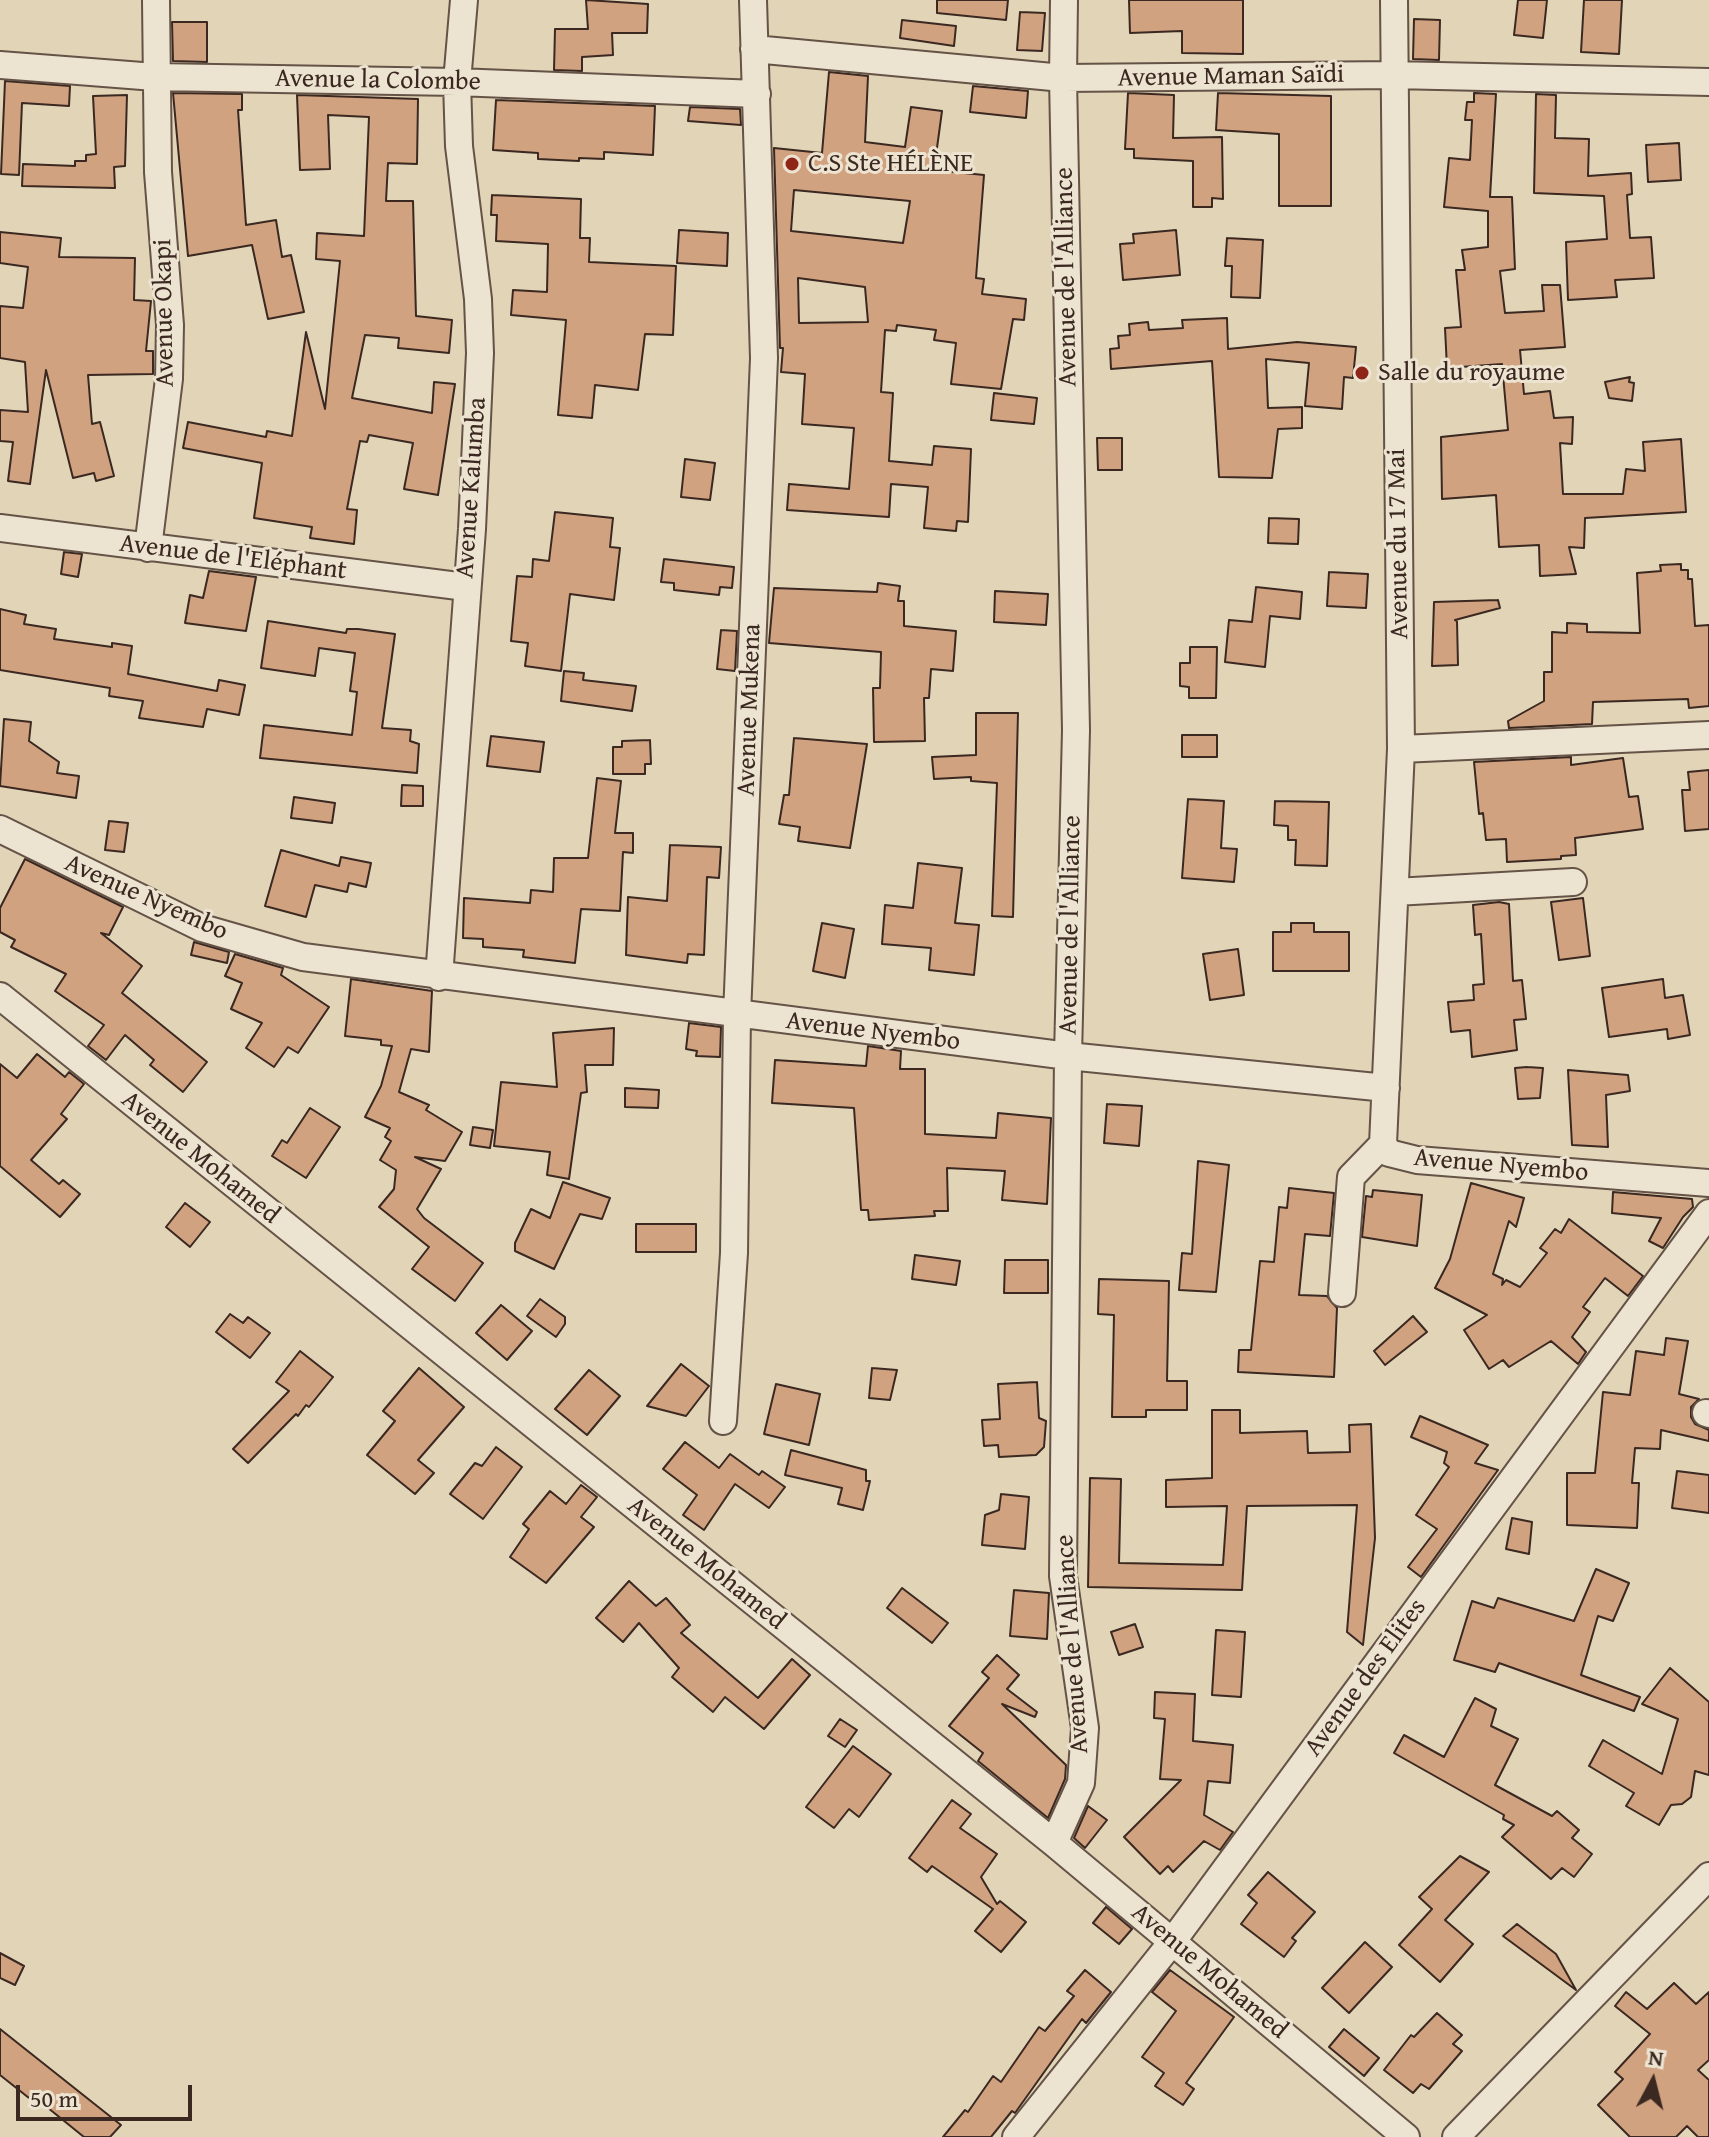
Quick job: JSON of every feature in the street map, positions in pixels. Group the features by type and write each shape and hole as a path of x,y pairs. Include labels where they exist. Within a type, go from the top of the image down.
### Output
{"street":[{"name":"Avenue Okapi","path":"148,548 169,379 168,279 158,172 156,0"},
{"name":"Avenue Kalumba","path":"439,977 480,331 459,146 457,82 464,0"},
{"name":"Avenue Mukena","path":"723,1421 734,1253 737,1015 764,358 753,0"},
{"name":"Avenue de l'Alliance","path":"1054,1843 1081,1783 1085,1728 1063,1576 1068,1056 1076,730 1064,0"},
{"name":"Avenue du 17 Mai","path":"1386,1088 1401,749 1394,0"},
{"name":"Avenue Maman Saïdi","path":"754,49 1063,78 1393,75 1709,82"},
{"name":"Avenue la Colombe","path":"0,65 155,77 457,82 757,94"},
{"name":"Avenue de l'Eléphant","path":"0,528 466,587"},
{"path":"1401,749 1709,735"},
{"name":"Avenue Nyembo","path":"0,829 202,928 303,957 1068,1056 1386,1088 1383,1144 1389,1153 1417,1160 1709,1183"},
{"path":"1395,892 1573,882"},
{"name":"Avenue Mohamed","path":"0,996 1054,1843 1406,2137"},
{"path":"1342,1293 1351,1177 1383,1144"},
{"name":"Avenue des Elites","path":"1016,2137 1172,1942 1709,1213"},
{"path":"1456,2137 1709,1876"}],"building":[{"path":"586,0 648,4 647,33 612,33 613,55 582,57 582,71 554,70 555,29 588,29"},
{"path":"937,0 1008,0 1006,20 937,13"},
{"path":"1129,0 1243,0 1243,54 1182,53 1182,31 1130,33"},
{"path":"1518,0 1547,0 1543,38 1514,35"},
{"path":"1584,0 1622,0 1619,54 1581,52"},
{"path":"1020,12 1045,13 1042,51 1017,50"},
{"path":"1414,19 1440,20 1439,60 1413,59"},
{"path":"902,20 956,26 954,46 900,38"},
{"path":"172,22 207,22 207,62 173,61"},
{"path":"829,72 868,76 865,142 905,147 911,107 942,111 934,170 984,175 976,278 984,279 982,294 1026,299 1024,320 1013,319 1001,389 951,384 956,343 934,340 936,330 897,325 896,331 885,330 881,392 893,393 889,461 932,465 934,446 971,449 968,522 957,521 956,531 924,528 928,487 891,484 889,517 787,510 789,484 849,489 854,428 802,424 805,374 781,372 783,348 780,348 774,148 822,153","holes":["794,190 910,201 903,243 791,231","798,278 865,287 868,322 799,323"]},
{"path":"5,81 70,86 69,106 22,103 19,175 1,174"},
{"path":"973,86 1028,91 1026,118 970,112"},
{"path":"173,93 242,94 242,110 238,110 246,225 276,220 282,257 291,255 304,312 268,319 252,245 188,256"},
{"path":"1128,93 1174,95 1173,138 1222,137 1223,199 1212,198 1212,207 1193,207 1193,161 1134,158 1134,149 1125,149"},
{"path":"1218,93 1331,96 1331,206 1279,206 1279,134 1216,130"},
{"path":"1474,93 1496,94 1490,197 1512,197 1515,269 1500,271 1505,313 1544,311 1542,285 1560,285 1565,347 1520,350 1524,394 1550,391 1554,418 1573,417 1572,444 1560,443 1563,494 1623,494 1626,469 1645,471 1643,442 1681,439 1686,512 1585,518 1584,548 1569,547 1576,574 1540,576 1539,545 1499,547 1496,495 1442,499 1441,437 1508,430 1502,364 1447,368 1445,328 1461,327 1456,270 1465,270 1462,250 1488,247 1488,211 1444,207 1449,158 1470,160 1472,120 1465,120 1467,102 1474,102"},
{"path":"1536,94 1556,95 1555,138 1589,139 1588,176 1631,173 1632,194 1627,195 1630,238 1651,237 1654,278 1615,280 1617,297 1568,300 1566,242 1607,239 1604,196 1534,193"},
{"path":"127,95 125,166 114,167 115,188 22,186 23,164 75,166 75,161 86,161 86,155 96,154 93,96"},
{"path":"297,95 418,99 417,164 388,163 386,201 413,201 416,316 452,320 449,353 398,348 399,338 365,335 352,398 432,413 434,382 455,384 438,495 404,489 413,443 369,435 367,442 360,441 347,509 357,510 354,544 310,538 312,527 254,518 262,463 183,448 188,422 266,437 267,431 292,436 306,332 325,409 340,261 316,259 317,233 364,236 369,117 328,115 330,169 300,170"},
{"path":"496,100 655,106 653,155 604,152 604,159 579,158 579,161 538,159 538,153 493,150"},
{"path":"690,107 740,109 741,125 688,121"},
{"path":"1679,143 1681,180 1648,182 1646,145"},
{"path":"492,195 581,199 580,238 590,238 589,262 676,266 673,335 645,334 638,390 595,385 592,418 558,415 566,320 511,315 513,290 547,292 548,244 496,241 497,215 491,215"},
{"path":"679,230 728,233 727,266 677,263"},
{"path":"1176,230 1180,275 1123,280 1120,244 1134,243 1133,234"},
{"path":"0,232 61,238 59,257 135,258 134,300 151,301 146,351 153,351 153,374 88,375 92,424 100,422 114,476 96,481 94,473 73,478 46,370 30,484 8,481 13,442 0,441 0,410 28,412 25,362 0,358 0,306 23,308 28,267 0,263"},
{"path":"1227,238 1263,240 1260,298 1231,297 1232,266 1225,266"},
{"path":"1227,318 1228,349 1297,342 1356,347 1353,378 1344,377 1342,409 1305,406 1309,363 1266,359 1268,408 1302,407 1302,428 1278,429 1272,478 1219,477 1212,361 1111,369 1110,349 1119,348 1118,336 1130,335 1129,324 1148,322 1149,330 1183,328 1182,320"},
{"path":"1630,377 1629,382 1634,383 1632,401 1609,398 1605,382"},
{"path":"994,393 1037,398 1034,424 991,420"},
{"path":"1097,438 1122,438 1122,470 1098,470"},
{"path":"685,459 715,463 710,500 681,497"},
{"path":"555,512 613,518 610,547 620,548 614,600 570,594 561,671 525,666 528,643 511,641 517,576 532,577 533,559 549,561"},
{"path":"1269,518 1299,519 1298,544 1268,543"},
{"path":"64,552 82,554 78,577 61,574"},
{"path":"664,559 734,567 732,588 720,587 719,595 674,590 674,583 661,582"},
{"path":"1681,564 1681,570 1688,570 1688,579 1692,579 1695,626 1709,625 1709,706 1689,708 1688,699 1593,702 1592,724 1509,728 1508,721 1544,701 1544,672 1552,672 1552,632 1567,633 1567,623 1587,624 1587,632 1640,633 1637,573 1661,571 1660,565"},
{"path":"209,571 256,577 246,631 185,623 190,595 203,598"},
{"path":"1329,572 1368,574 1366,608 1327,606"},
{"path":"878,583 900,586 898,601 904,601 904,626 956,631 953,671 931,669 929,698 924,698 925,741 874,742 873,688 880,688 881,652 769,643 774,588 877,592"},
{"path":"1256,587 1302,592 1300,619 1270,616 1265,667 1225,662 1229,620 1252,622"},
{"path":"995,591 1048,594 1046,625 994,622"},
{"path":"1498,600 1500,608 1455,620 1458,665 1432,666 1434,602"},
{"path":"0,609 26,615 24,624 56,629 54,639 112,647 112,643 132,646 128,674 217,691 219,680 245,685 239,715 207,709 203,727 139,718 143,701 109,696 110,688 0,670"},
{"path":"268,621 346,633 347,629 358,629 395,634 382,728 411,730 410,741 419,744 417,773 260,758 264,725 352,735 357,692 350,691 355,653 319,648 315,676 261,668"},
{"path":"721,630 737,631 735,671 717,669"},
{"path":"1190,647 1217,647 1216,698 1189,698 1189,687 1180,686 1180,663 1190,663"},
{"path":"564,671 584,673 583,680 636,686 632,711 561,701"},
{"path":"976,713 1018,713 1013,917 992,916 997,783 971,781 971,777 934,779 932,757 976,755"},
{"path":"4,719 31,722 29,741 59,762 57,773 79,776 76,798 0,786"},
{"path":"1182,735 1217,735 1217,757 1182,757"},
{"path":"491,736 544,742 540,772 487,766"},
{"path":"794,738 867,744 850,848 798,841 800,827 779,824 784,795 789,795"},
{"path":"650,740 651,764 645,764 645,774 613,774 613,747 622,747 622,741"},
{"path":"1571,757 1571,765 1623,758 1629,797 1638,796 1643,829 1575,838 1576,855 1561,856 1561,859 1507,862 1506,839 1486,840 1483,813 1479,814 1474,762"},
{"path":"1709,770 1709,829 1685,831 1682,790 1690,790 1688,772"},
{"path":"597,778 621,781 615,833 633,833 633,853 623,852 620,911 581,909 575,963 523,957 524,950 483,947 483,939 463,938 464,898 530,903 531,890 553,892 554,858 588,858"},
{"path":"402,785 423,786 423,806 401,806"},
{"path":"294,797 335,803 332,823 291,818"},
{"path":"1188,799 1224,801 1221,848 1237,849 1234,882 1182,878"},
{"path":"1275,801 1329,802 1327,866 1295,865 1296,840 1288,840 1288,826 1274,825"},
{"path":"109,821 128,823 124,852 105,850"},
{"path":"670,845 721,847 719,878 707,877 704,955 688,954 687,963 626,955 628,897 667,901"},
{"path":"281,850 339,866 341,857 371,863 366,887 349,883 347,892 315,885 306,917 265,906"},
{"path":"25,859 123,907 109,935 101,933 142,966 122,993 207,1062 183,1092 150,1065 154,1060 125,1035 106,1060 88,1046 104,1025 55,991 66,974 11,947 15,940 0,932 0,908"},
{"path":"918,863 962,868 955,923 979,925 974,975 929,970 931,948 882,944 885,905 913,908"},
{"path":"1583,898 1590,956 1559,960 1551,902"},
{"path":"1509,904 1513,981 1522,980 1526,1019 1514,1020 1517,1050 1472,1057 1470,1030 1451,1032 1448,1002 1474,1000 1473,985 1484,984 1481,934 1475,935 1473,905"},
{"path":"822,923 854,929 845,978 813,971"},
{"path":"1291,923 1314,923 1314,932 1349,932 1349,971 1273,971 1273,932 1291,932"},
{"path":"194,942 229,952 227,963 191,955"},
{"path":"1238,949 1244,995 1210,1000 1203,954"},
{"path":"235,954 283,968 281,975 329,1007 298,1053 288,1047 274,1067 246,1048 262,1023 231,1009 242,983 225,976"},
{"path":"351,979 432,991 429,1052 411,1049 399,1092 429,1105 426,1110 462,1132 445,1161 415,1157 441,1169 417,1209 424,1218 483,1263 455,1301 412,1269 429,1247 379,1207 394,1189 396,1170 380,1160 391,1141 385,1137 390,1128 365,1117 381,1086 392,1046 381,1045 381,1040 345,1036"},
{"path":"1663,979 1665,998 1683,995 1690,1035 1668,1039 1667,1029 1609,1037 1602,988"},
{"path":"689,1023 721,1027 720,1057 696,1056 697,1051 686,1049"},
{"path":"614,1028 613,1065 585,1065 587,1092 581,1093 569,1179 547,1175 550,1152 494,1146 501,1082 557,1087 553,1033"},
{"path":"868,1046 901,1051 900,1069 925,1069 925,1134 996,1138 998,1113 1051,1118 1047,1204 1002,1200 1005,1171 947,1168 948,1211 934,1211 935,1216 869,1220 868,1210 861,1210 854,1108 772,1103 775,1060 866,1066"},
{"path":"37,1054 65,1077 69,1072 84,1084 61,1114 67,1119 31,1160 59,1184 63,1180 80,1194 60,1217 0,1166 0,1064 17,1078"},
{"path":"1515,1068 1543,1068 1540,1098 1518,1099"},
{"path":"1568,1070 1628,1075 1630,1091 1606,1095 1608,1147 1572,1145"},
{"path":"625,1088 659,1090 658,1108 625,1107"},
{"path":"1107,1104 1142,1106 1139,1146 1104,1143"},
{"path":"310,1108 340,1127 306,1178 272,1156 282,1140 287,1143"},
{"path":"473,1127 493,1130 490,1148 470,1145"},
{"path":"1198,1161 1229,1165 1216,1292 1179,1290 1182,1253 1192,1254"},
{"path":"563,1182 610,1198 602,1219 580,1214 554,1269 515,1251 515,1243 531,1209 550,1218"},
{"path":"1471,1183 1524,1198 1516,1227 1509,1221 1493,1274 1503,1279 1502,1285 1506,1280 1520,1287 1547,1253 1540,1248 1555,1229 1561,1233 1569,1219 1643,1276 1628,1296 1605,1278 1583,1307 1590,1312 1572,1337 1586,1352 1578,1364 1551,1341 1509,1367 1503,1360 1489,1369 1464,1330 1487,1315 1435,1288 1450,1259"},
{"path":"1289,1188 1334,1193 1330,1236 1305,1234 1299,1295 1327,1296 1337,1308 1334,1377 1238,1372 1239,1350 1251,1350 1260,1261 1274,1262 1279,1207 1287,1208"},
{"path":"1373,1190 1422,1195 1417,1246 1362,1237 1366,1196 1372,1197"},
{"path":"1613,1192 1692,1199 1693,1207 1663,1248 1649,1241 1661,1218 1612,1213"},
{"path":"185,1203 210,1222 190,1247 166,1227"},
{"path":"636,1224 696,1224 696,1252 636,1252"},
{"path":"915,1255 960,1261 956,1285 912,1279"},
{"path":"1005,1260 1048,1260 1048,1293 1004,1293"},
{"path":"1099,1279 1169,1281 1167,1381 1187,1381 1187,1410 1146,1410 1146,1417 1112,1417 1114,1315 1098,1314"},
{"path":"540,1299 565,1317 565,1324 556,1337 527,1316"},
{"path":"501,1305 532,1331 507,1360 476,1333"},
{"path":"230,1314 243,1323 248,1317 270,1333 250,1358 216,1332"},
{"path":"1413,1316 1427,1332 1385,1365 1374,1351"},
{"path":"1666,1338 1688,1341 1679,1394 1699,1399 1691,1407 1691,1417 1695,1424 1709,1430 1709,1441 1661,1430 1660,1449 1635,1448 1632,1483 1639,1483 1637,1528 1567,1525 1567,1473 1595,1473 1603,1392 1630,1395 1636,1351 1664,1355"},
{"path":"300,1351 333,1377 309,1407 306,1405 298,1416 296,1414 248,1463 233,1449 289,1391 276,1382"},
{"path":"681,1364 709,1386 686,1416 647,1406"},
{"path":"419,1368 464,1407 418,1460 434,1473 415,1494 367,1455 395,1421 383,1411"},
{"path":"872,1368 897,1370 890,1400 869,1398"},
{"path":"589,1370 620,1396 587,1435 555,1409"},
{"path":"1037,1382 1039,1418 1046,1421 1044,1447 1036,1455 999,1457 998,1445 984,1446 982,1420 1000,1419 998,1384"},
{"path":"776,1384 820,1394 809,1445 764,1434"},
{"path":"1212,1410 1240,1410 1240,1433 1307,1431 1308,1453 1350,1452 1349,1425 1371,1424 1375,1538 1363,1645 1347,1632 1357,1505 1247,1506 1242,1590 1088,1587 1090,1478 1121,1479 1119,1563 1223,1565 1227,1506 1166,1507 1166,1480 1212,1478"},
{"path":"1420,1416 1488,1445 1475,1463 1498,1470 1421,1577 1408,1567 1437,1529 1416,1515 1449,1467 1444,1463 1447,1452 1411,1437"},
{"path":"685,1442 719,1468 730,1454 759,1475 762,1471 785,1487 769,1508 735,1484 704,1530 683,1515 697,1495 663,1469"},
{"path":"496,1447 522,1467 483,1519 450,1494 475,1463 482,1466"},
{"path":"791,1450 866,1470 866,1481 870,1481 863,1510 838,1504 842,1488 785,1475"},
{"path":"1677,1471 1709,1475 1709,1513 1672,1508"},
{"path":"581,1485 597,1497 581,1517 594,1527 546,1583 510,1557 529,1529 523,1524 550,1491 566,1504"},
{"path":"1001,1494 1029,1497 1025,1549 982,1545 985,1515 999,1510"},
{"path":"1512,1518 1532,1522 1529,1554 1506,1549"},
{"path":"1596,1569 1629,1583 1613,1621 1598,1616 1581,1675 1640,1697 1634,1711 1499,1663 1495,1672 1454,1660 1472,1601 1494,1608 1498,1598 1574,1621"},
{"path":"629,1581 656,1606 666,1598 690,1625 681,1633 758,1698 792,1659 810,1675 764,1729 725,1697 713,1712 672,1677 679,1668 639,1623 623,1642 596,1618"},
{"path":"902,1588 948,1623 932,1643 887,1608"},
{"path":"1014,1590 1049,1593 1047,1639 1010,1636"},
{"path":"1135,1624 1143,1647 1119,1655 1111,1632"},
{"path":"1216,1630 1245,1632 1241,1697 1212,1695"},
{"path":"997,1655 1019,1675 1007,1689 1037,1712 1035,1717 1002,1704 1066,1765 1065,1779 1048,1818 978,1761 983,1753 949,1726 989,1678 982,1672"},
{"path":"1670,1668 1709,1702 1709,1775 1695,1771 1691,1797 1682,1804 1671,1805 1659,1825 1626,1806 1634,1793 1589,1766 1603,1740 1662,1774 1678,1719 1642,1704"},
{"path":"1155,1692 1195,1694 1193,1741 1233,1745 1230,1783 1208,1781 1204,1815 1233,1832 1220,1850 1204,1841 1173,1872 1168,1866 1160,1874 1124,1837 1181,1780 1160,1779 1165,1719 1154,1718"},
{"path":"1475,1698 1496,1709 1491,1726 1518,1739 1495,1785 1552,1816 1557,1811 1579,1830 1572,1838 1592,1854 1574,1877 1562,1868 1551,1879 1502,1837 1514,1825 1503,1819 1504,1815 1394,1753 1404,1735 1444,1757"},
{"path":"840,1719 857,1730 845,1747 828,1736"},
{"path":"853,1746 891,1774 859,1817 849,1809 834,1828 806,1807"},
{"path":"952,1800 971,1814 960,1828 997,1854 981,1877 997,1904 1000,1901 1026,1922 1001,1952 975,1931 993,1909 932,1866 927,1872 909,1858"},
{"path":"1088,1806 1107,1820 1085,1848 1074,1838"},
{"path":"1460,1856 1489,1872 1445,1920 1473,1944 1440,1982 1399,1945 1432,1909 1419,1897"},
{"path":"1268,1872 1315,1912 1292,1938 1296,1941 1284,1957 1241,1924 1257,1903 1248,1895"},
{"path":"1106,1907 1132,1929 1119,1944 1093,1923"},
{"path":"1517,1924 1556,1954 1576,1990 1503,1936"},
{"path":"1365,1942 1392,1967 1349,2013 1322,1988"},
{"path":"0,1953 24,1966 15,1985 0,1978"},
{"path":"1085,1970 1111,1992 1086,2023 1082,2019 1015,2113 1012,2111 991,2137 943,2137 965,2110 968,2112 993,2076 1001,2082 1039,2027 1045,2031 1074,1996 1067,1991"},
{"path":"1170,1970 1234,2017 1186,2083 1194,2089 1183,2105 1155,2086 1164,2073 1142,2057 1176,2011 1152,1992"},
{"path":"1674,1983 1696,2004 1709,1992 1709,2060 1698,2070 1709,2080 1709,2137 1698,2137 1687,2126 1676,2137 1630,2137 1598,2105 1623,2079 1615,2072 1650,2034 1615,2006 1626,1992 1647,2009"},
{"path":"1437,2013 1462,2035 1453,2044 1462,2051 1429,2089 1421,2084 1413,2093 1384,2070 1411,2035 1414,2037"},
{"path":"0,2029 121,2125 110,2137 84,2137 32,2095 29,2098 0,2075"},
{"path":"1344,2029 1379,2058 1364,2076 1329,2047"}],"place":[{"name":"C.S Ste HÉLÈNE","path":"792,164"},
{"name":"Salle du royaume","path":"1362,373"}]}
